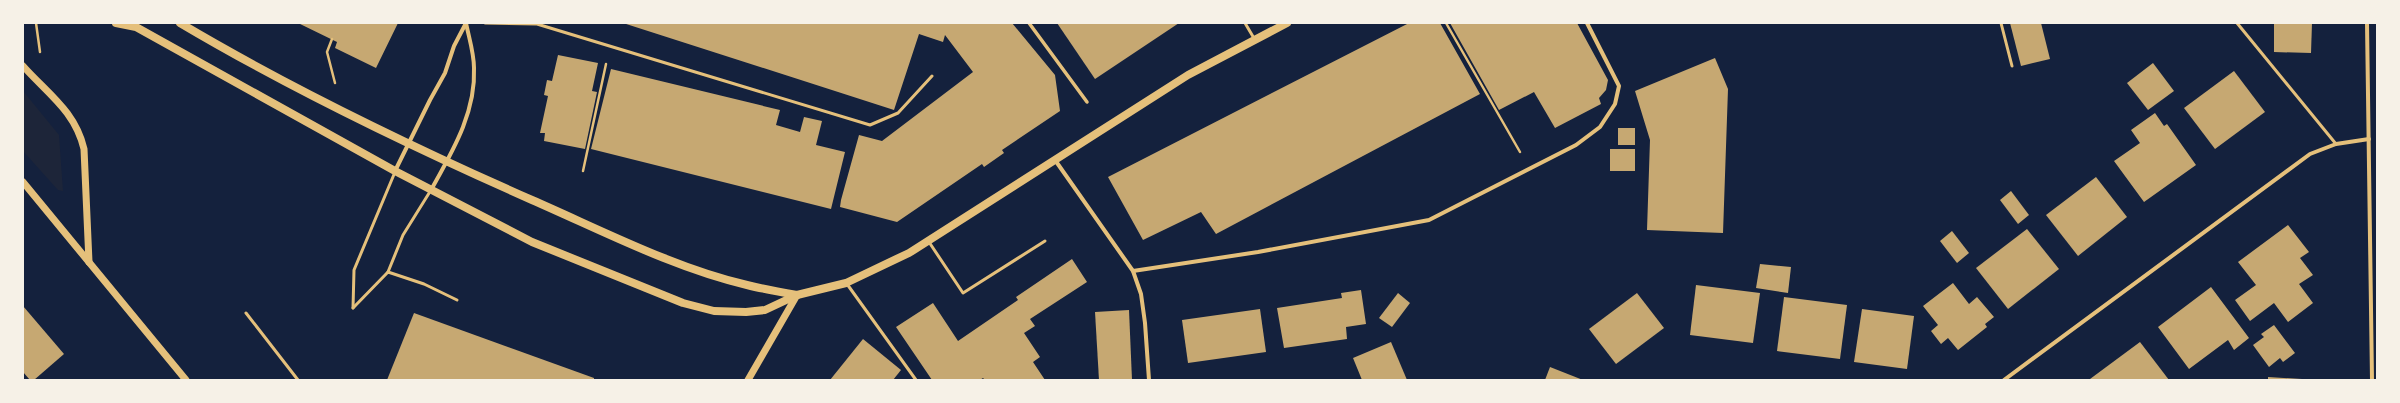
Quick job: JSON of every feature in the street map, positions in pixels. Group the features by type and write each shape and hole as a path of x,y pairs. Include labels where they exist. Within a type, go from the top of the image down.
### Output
{"main road":[{"path":"116,23 136,28 395,172 532,242 683,303 714,311 746,312 765,310 797,295 846,283 909,252 1188,75 1287,23"},
{"path":"180,23 233,54 410,145 632,244 700,271 746,285 797,295"}],"street":[{"path":"395,172 410,145 430,100 445,73 454,46 466,23"},
{"path":"431,190 446,162 472,105 474,68 466,23"},
{"path":"1029,23 1087,102"},
{"path":"1133,271 1258,252 1429,220 1576,145 1600,127 1615,104 1619,86 1587,23"},
{"path":"2367,23 2372,380"},
{"path":"23,66 70,115 80,132 84,149 89,263"},
{"path":"2004,380 2310,154 2336,144 2369,139"},
{"path":"1055,160 1133,271 1141,294 1146,323 1149,380"},
{"path":"23,182 186,380"},
{"path":"748,380 797,295"}],"lane":[{"path":"486,23 537,24 870,125 898,113 932,76"},
{"path":"1245,23 1255,40"},
{"path":"2001,23 2012,66"},
{"path":"2237,23 2336,144"},
{"path":"395,172 354,270 353,308 388,272 403,235 431,190"},
{"path":"928,240 964,293 1045,241"},
{"path":"388,272 424,284 457,300"},
{"path":"846,283 916,380"},
{"path":"246,313 298,380"}],"path":[{"path":"1446,23 1530,168"},
{"path":"332,39 327,52 342,110"},
{"path":"584,171 610,46"}],"shaded area":[{"path":"23,91 59,135 63,191 58,190 23,151"}],"building":[{"path":"298,23 398,23 376,68 335,48 337,42"},
{"path":"623,23 1012,23 1055,75 1060,111 1002,150 1004,153 984,167 982,164 897,222 840,207 841,200 859,135 882,141 973,72 945,35 943,42 919,34 894,110"},
{"path":"1057,23 1179,23 1095,79"},
{"path":"1409,23 1440,23 1480,94 1216,234 1201,212 1143,240 1108,177"},
{"path":"1450,23 1577,23 1608,80 1606,90 1599,98 1601,104 1555,128 1534,92 1499,110"},
{"path":"2010,23 2041,23 2050,59 2021,66"},
{"path":"2274,23 2312,23 2311,53 2274,52"},
{"path":"558,55 598,63 592,91 597,92 585,149 544,141 545,133 540,133 548,96 544,95 547,80 552,81"},
{"path":"1715,58 1728,89 1723,233 1647,230 1650,140 1635,91"},
{"path":"2153,63 2174,91 2148,110 2127,83"},
{"path":"611,69 780,110 776,125 800,132 804,117 822,121 816,145 845,152 831,209 591,149"},
{"path":"2234,71 2265,112 2215,149 2184,108"},
{"path":"2155,113 2164,126 2167,124 2196,165 2144,202 2114,161 2140,143 2131,130"},
{"path":"1618,128 1635,128 1635,145 1618,145"},
{"path":"1610,149 1635,149 1635,171 1610,171"},
{"path":"2096,177 2127,217 2078,256 2046,215"},
{"path":"2011,191 2029,215 2018,224 2000,200"},
{"path":"2288,225 2309,252 2300,258 2313,275 2299,284 2313,303 2288,322 2274,303 2250,321 2235,300 2256,285 2238,262"},
{"path":"2027,229 2059,269 2008,309 1976,268"},
{"path":"1952,231 1969,253 1957,263 1940,241"},
{"path":"1072,259 1087,282 1030,319 1035,326 1024,333 1040,357 1033,362 1045,380 985,380 983,378 980,380 932,380 896,327 933,303 958,341 1018,300 1016,297"},
{"path":"1760,264 1791,267 1788,293 1756,288"},
{"path":"1953,283 1969,304 1977,297 1994,317 1985,324 1987,327 1958,350 1948,338 1941,344 1931,331 1938,325 1923,306"},
{"path":"1696,285 1760,293 1753,343 1690,335"},
{"path":"2211,287 2249,338 2234,350 2228,340 2189,369 2158,327"},
{"path":"1361,290 1366,324 1346,327 1347,339 1284,348 1277,308 1342,298 1341,293"},
{"path":"1398,293 1410,303 1392,327 1379,318"},
{"path":"1637,293 1664,328 1616,364 1589,329"},
{"path":"1784,297 1847,305 1840,359 1777,351"},
{"path":"23,306 64,354 34,380 30,380 23,372"},
{"path":"1260,309 1266,352 1188,363 1182,320"},
{"path":"1862,309 1914,316 1907,369 1854,362"},
{"path":"1129,310 1132,380 1099,380 1095,312"},
{"path":"414,313 594,378 594,380 387,380"},
{"path":"2274,325 2295,353 2283,362 2280,358 2269,367 2253,345 2264,337 2261,334"},
{"path":"863,339 901,370 893,380 830,380"},
{"path":"1391,342 1407,380 1362,380 1353,358"},
{"path":"2140,342 2169,380 2090,379"},
{"path":"1550,367 1583,380 1545,380"},
{"path":"2268,377 2302,379 2302,380 2268,380"}]}
